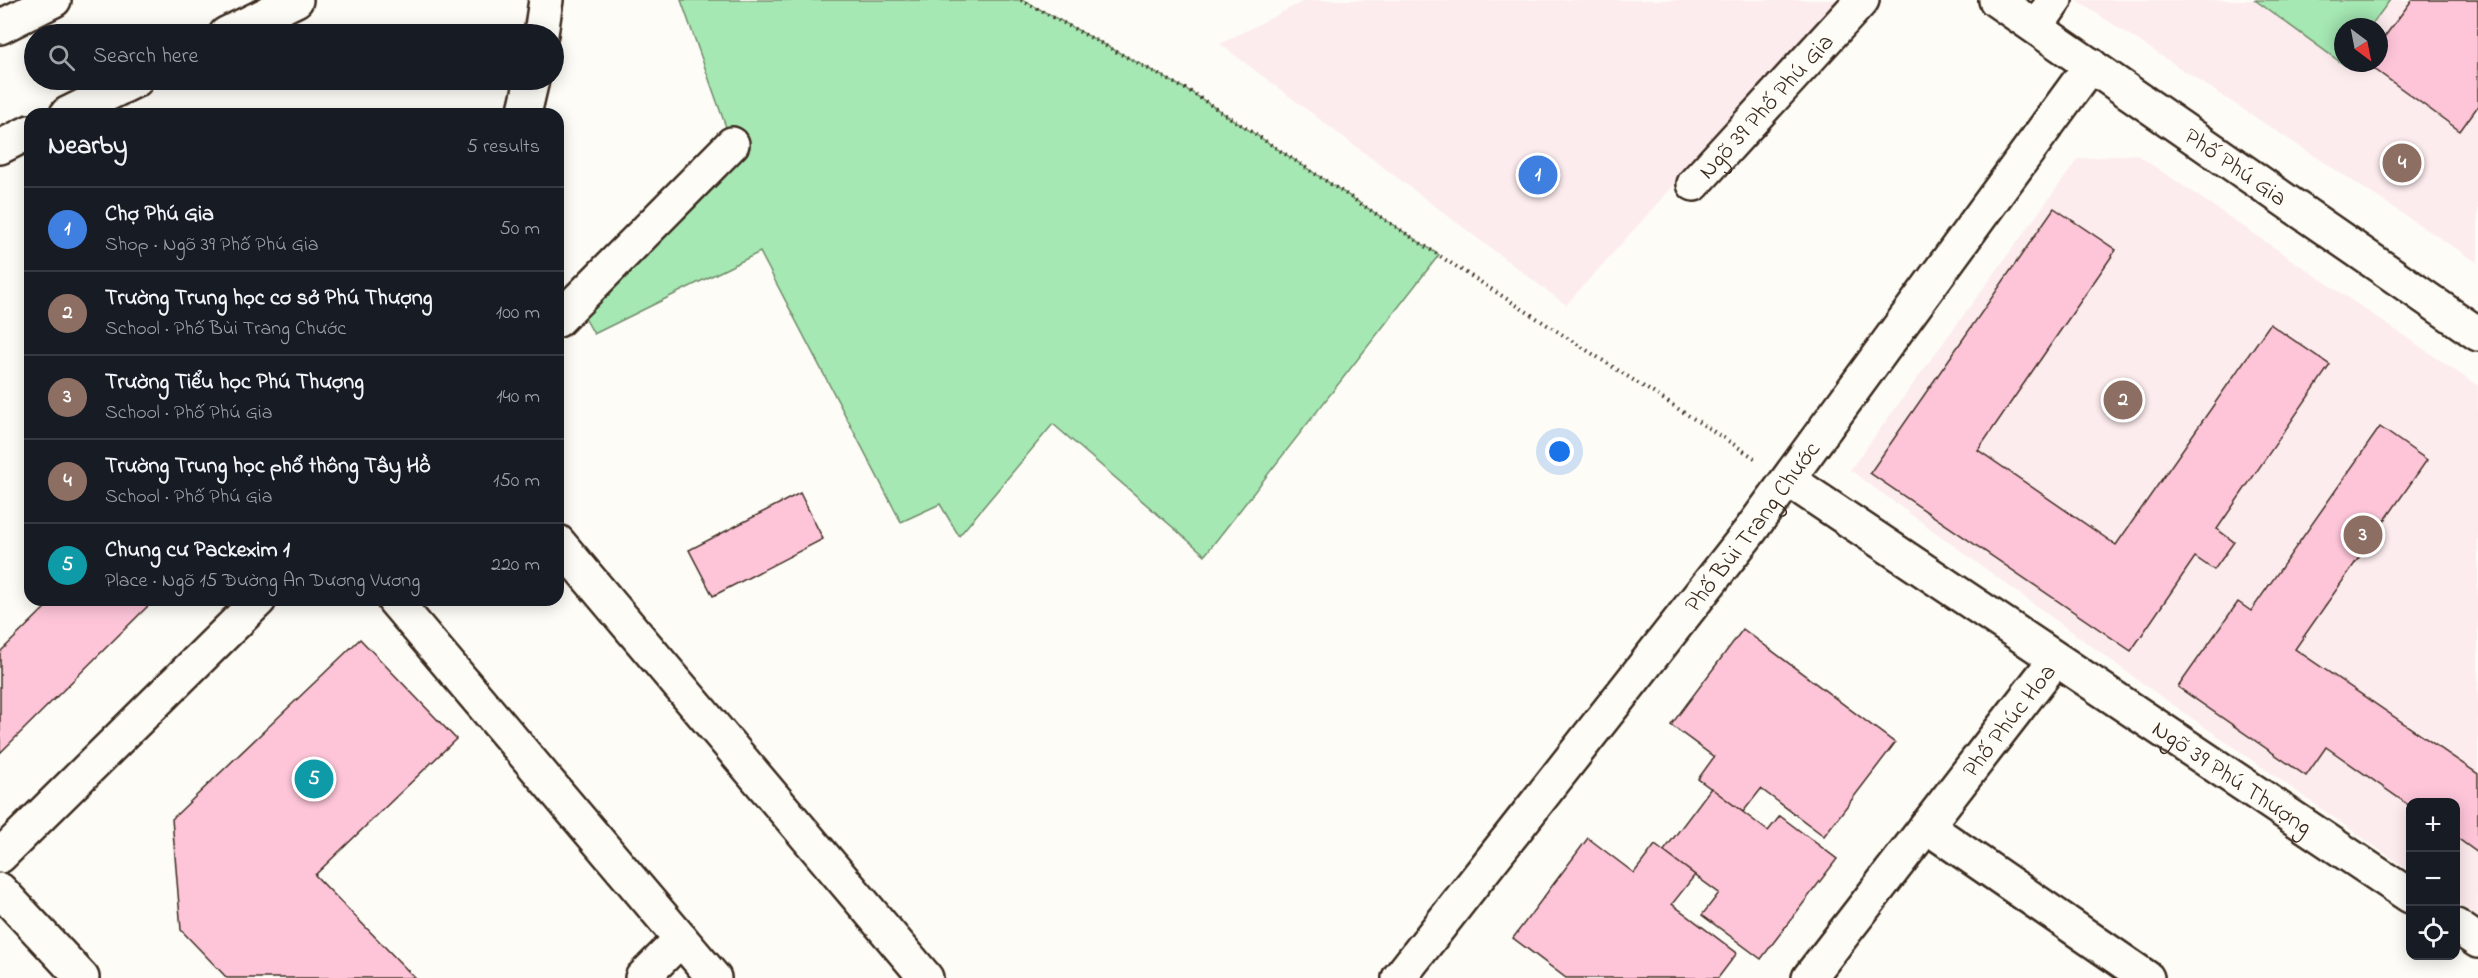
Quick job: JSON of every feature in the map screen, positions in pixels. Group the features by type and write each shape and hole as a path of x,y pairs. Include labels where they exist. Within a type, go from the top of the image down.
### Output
{"street":[{"path":"0,27 54,0"},
{"path":"247,24 296,0"},
{"path":"542,24 546,0"},
{"name":"Ngõ 39 Phố Phú Gia","path":"1694,184 1862,0"},
{"name":"Phố Phú Gia","path":"1996,0 2478,334"},
{"path":"2036,27 2055,0"},
{"name":"Phố Bùi Trang Chước","path":"1399,978 1789,480 2091,65"},
{"path":"79,108 116,90"},
{"path":"525,108 530,90"},
{"path":"0,147 24,135"},
{"path":"564,314 732,144"},
{"name":"Phố Phúc Hoa","path":"1789,480 2055,660 1926,826 1817,975"},
{"path":"564,549 926,978"},
{"path":"0,856 253,606"},
{"path":"399,606 714,978"},
{"name":"Ngõ 39 Phú Thượng","path":"2055,660 2406,893"},
{"path":"1926,826 2147,978"},
{"path":"0,890 82,978"},
{"path":"2460,929 2478,941"},
{"path":"642,978 681,939"}],"path":[{"path":"1021,0 1191,92 1446,260 1789,480"}],"shaded area":[{"path":"1306,0 1841,0 1566,305 1220,44"},
{"path":"2076,0 2478,0 2478,263"},
{"path":"2136,154 2478,386 2478,918 2460,905 2460,798 2406,798 2406,868 2142,683 1850,470 2078,159"}],"green space":[{"path":"681,0 1023,0 1191,92 1439,255 1205,555 1053,424 959,536 940,504 901,522 760,252 594,334 576,302 732,144"},
{"path":"2255,0 2390,0 2377,18 2334,18 2334,57"}],"building":[{"path":"2412,0 2478,0 2478,106 2460,131 2378,72 2388,72 2388,32"},
{"path":"2054,208 2116,250 1978,450 2116,545 2270,324 2330,365 2217,529 2234,542 2214,570 2195,557 2131,651 1870,473"},
{"path":"2380,427 2427,460 2295,649 2478,774 2478,853 2460,840 2460,798 2406,798 2406,803 2326,747 2306,776 2178,687 2238,602 2251,611"},
{"path":"800,493 823,539 713,596 689,550"},
{"path":"47,606 148,606 0,753 0,652"},
{"path":"1743,629 1895,743 1824,836 1761,789 1743,812 1698,779 1714,757 1671,725"},
{"path":"360,639 456,739 315,875 415,978 227,978 181,930 172,819"},
{"path":"1711,788 1768,831 1780,816 1837,859 1761,959 1702,915 1719,893 1663,852"},
{"path":"1588,838 1634,873 1655,845 1695,875 1672,904 1737,953 1718,978 1566,978 1513,938"}],"place":[{"name":"Trường Trung học phổ thông Tây Hồ","path":"2402,163"},
{"name":"Chợ Phú Gia","path":"1538,175"},
{"name":"Trường Trung học cơ sở Phú Thượng","path":"2123,400"},
{"name":"Trường Tiểu học Phú Thượng","path":"2363,535"},
{"name":"Chung cư Packexim 1","path":"314,779"}]}
